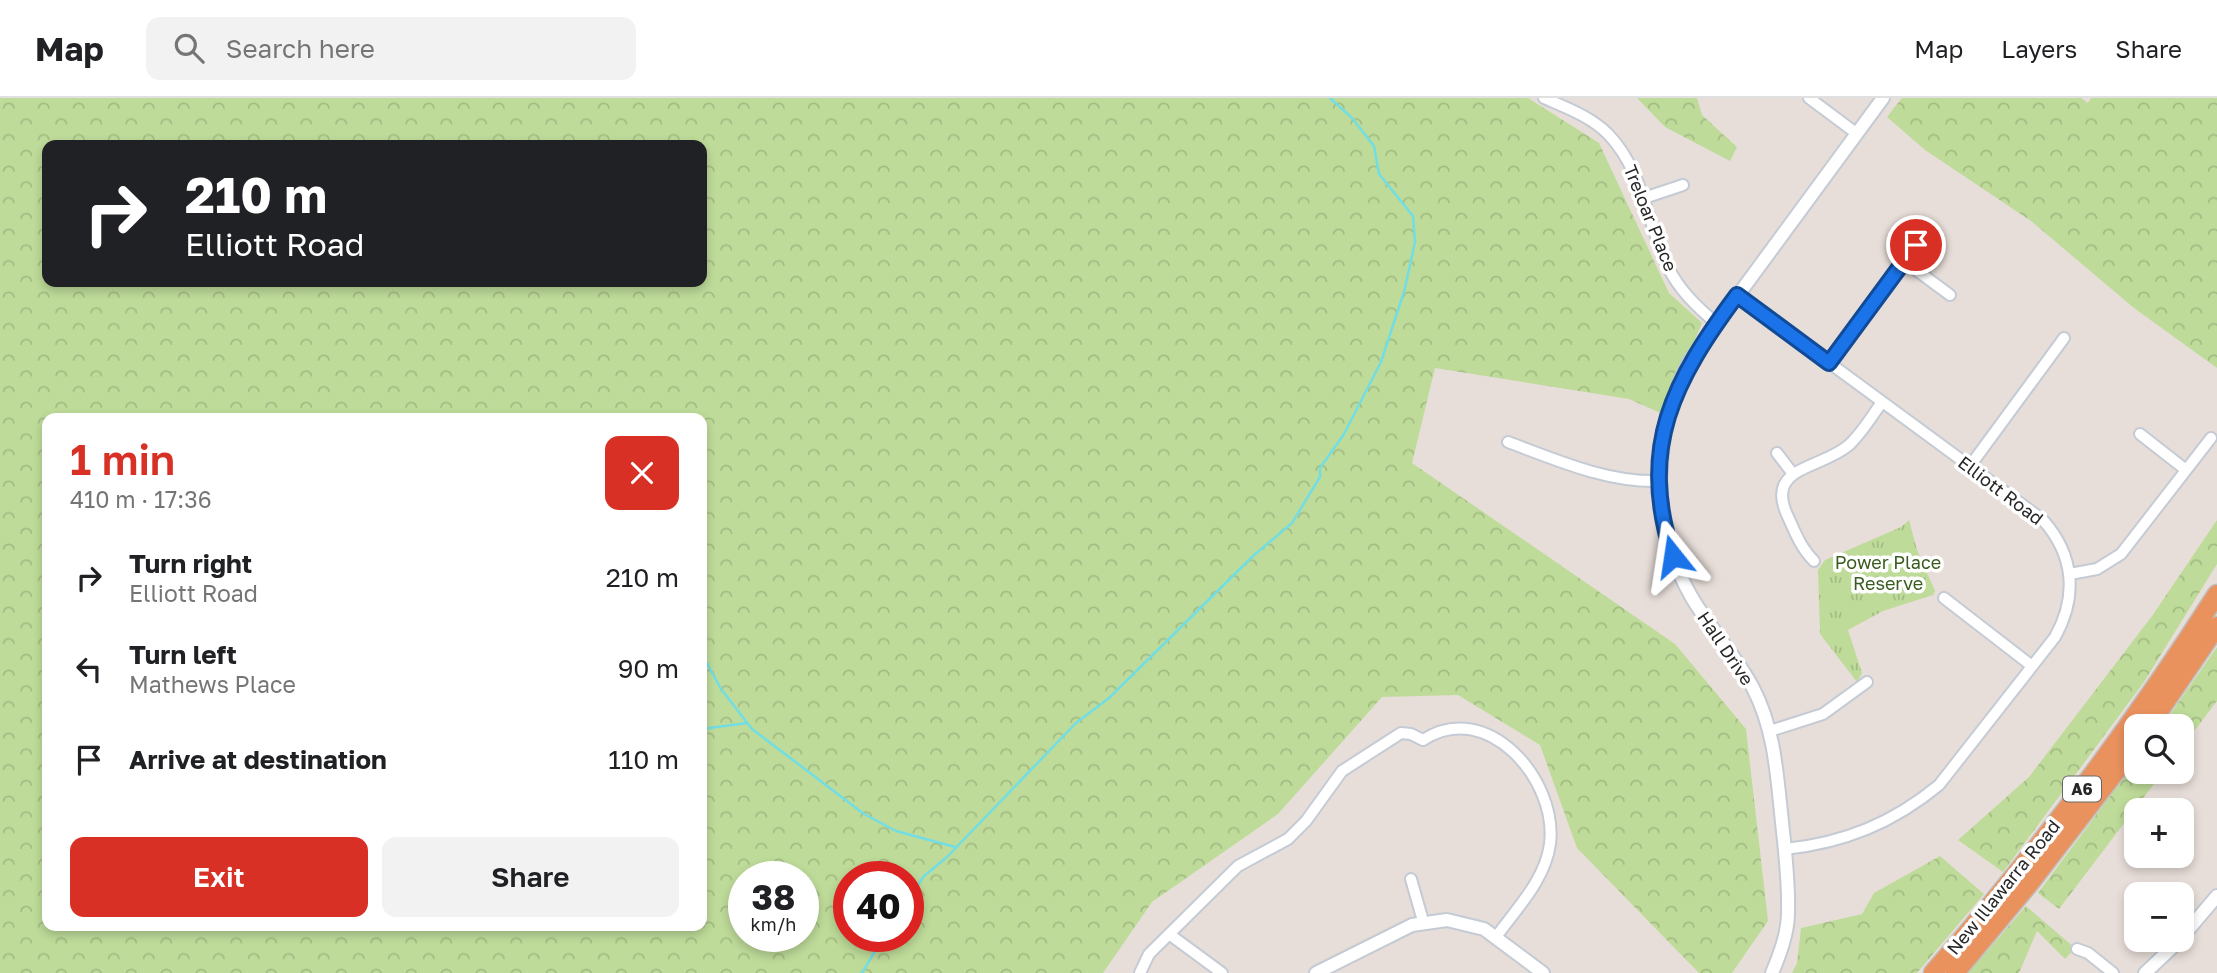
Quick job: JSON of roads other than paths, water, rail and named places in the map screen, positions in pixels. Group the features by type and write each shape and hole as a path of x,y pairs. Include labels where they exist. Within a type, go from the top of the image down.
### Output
{"highway":[{"name":"New Illawarra Road","path":"1933,973 2024,864 2098,768 2217,594"},
{"path":"2157,714 2217,626"},
{"name":"New Illawarra Road","path":"1955,973 2043,866 2124,761"}],"street":[{"name":"Treloar Place","path":"1544,98 1581,114 1608,134 1628,159 1667,265 1679,286 1716,323"},
{"path":"1808,98 1856,133"},
{"name":"Hall Drive","path":"1772,973 1784,942 1788,913 1785,849 1770,731 1742,667 1703,616 1678,572 1664,522 1660,481 1662,444 1671,406 1689,362 1882,98"},
{"path":"1644,198 1683,185"},
{"path":"1829,363 1928,229"},
{"path":"1904,261 1950,295"},
{"name":"Elliott Road","path":"1737,295 2042,520 2059,542 2070,574 2069,603 2061,626 1954,770 1920,801 1856,835 1831,843 1785,849"},
{"path":"1970,466 2064,338"},
{"path":"1814,561 1804,551 1782,505 1783,486 1793,474 1849,445 1882,402"},
{"path":"2140,434 2186,470"},
{"path":"2070,574 2097,569 2114,560 2211,438"},
{"path":"1508,442 1583,469 1642,481 1660,481"},
{"path":"1777,453 1793,474"},
{"path":"1944,598 2032,666"},
{"path":"1770,731 1823,714 1867,682"},
{"path":"1140,973 1145,958 1238,866 1278,846 1295,833 1346,767 1401,733 1423,740 1433,734 1454,730 1491,738 1521,758 1537,778 1545,796 1551,835 1545,863 1533,886 1496,937"},
{"path":"1411,879 1423,921"},
{"path":"2194,923 2217,896"},
{"path":"1316,973 1423,921 1461,921 1496,937 1543,973"},
{"path":"1169,934 1222,973"},
{"path":"2077,949 2088,953 2113,973"},
{"path":"2145,973 2167,952"}],"waterway":[{"path":"924,876 947,857 1076,723 1109,698 1253,556 1292,523 1320,477 1320,468 1344,434 1381,362 1404,292 1415,242 1413,216 1379,174 1374,146 1352,118 1330,98"},
{"path":"707,663 721,689 752,729 864,814 896,831 955,847"},
{"path":"707,728 747,723"},
{"path":"862,973 874,952"}],"park label":[{"name":"Power Place Reserve","path":"1888,572"}]}
